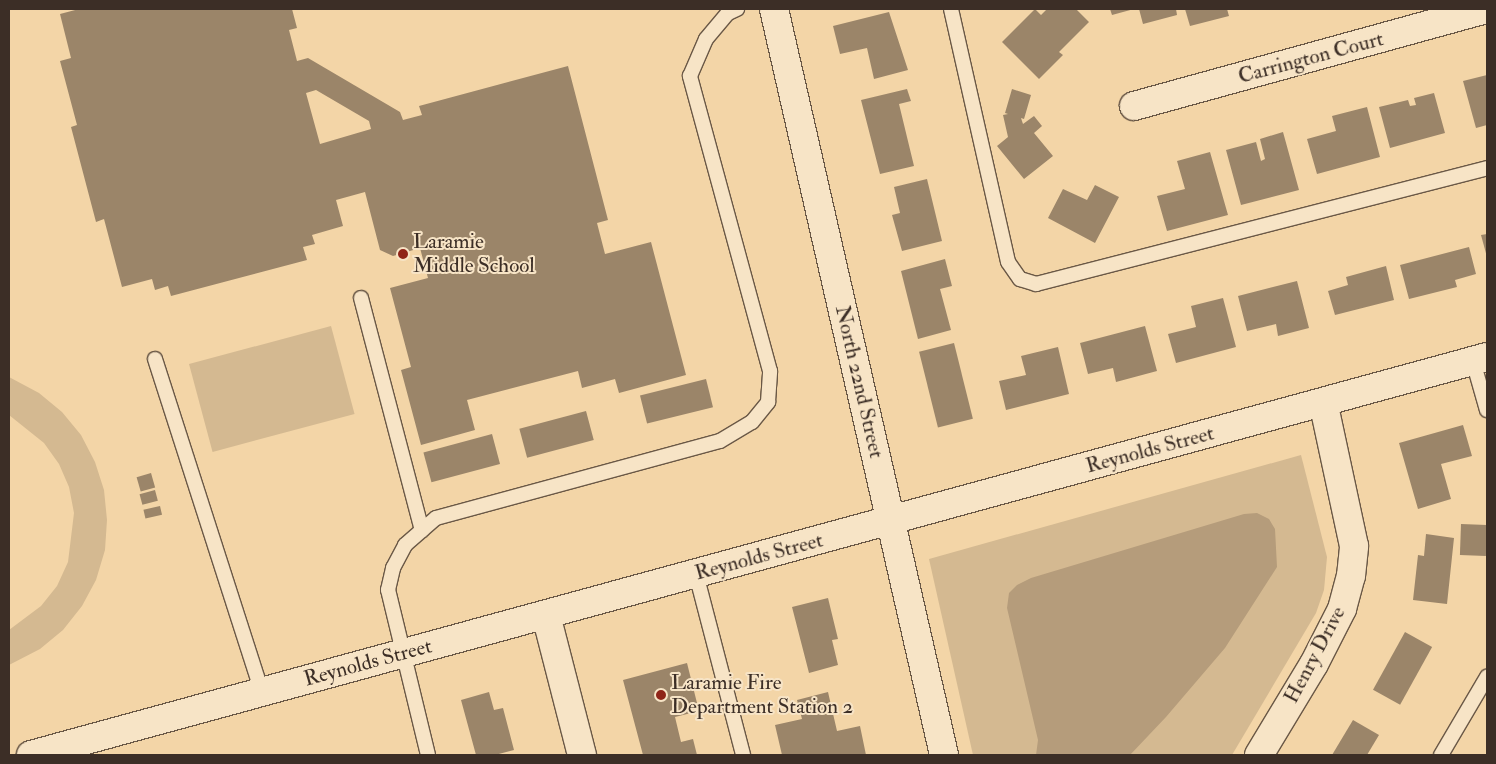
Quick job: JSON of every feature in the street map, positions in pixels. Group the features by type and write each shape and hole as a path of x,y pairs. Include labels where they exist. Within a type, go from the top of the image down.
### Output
{"street":[{"name":"North 22nd Street","path":"774,9 944,755"},
{"name":"Carrington Court","path":"1134,106 1487,9"},
{"name":"Reynolds Street","path":"31,755 1480,359"},
{"name":"Henry Drive","path":"1259,755 1314,664 1342,609 1351,576 1354,546 1323,402"},
{"path":"546,615 582,755"}],"lane":[{"path":"428,755 388,590 393,568 405,545 436,518 720,441 752,422 768,402 770,371 690,76 706,39 728,13 737,9"},
{"path":"951,9 1008,262 1020,279 1036,284 1487,168"},
{"path":"360,298 422,530"},
{"path":"155,359 262,692"},
{"path":"1480,359 1487,410"},
{"path":"696,574 743,755"},
{"path":"1441,755 1487,677"}],"shaded area":[{"path":"331,326 355,414 213,452 189,364"},
{"path":"9,377 39,393 62,412 81,435 95,462 104,490 107,520 105,550 96,580 82,606 63,630 40,649 9,665 9,630 41,606 57,586 68,562 74,513 69,487 59,464 44,443 9,415"},
{"path":"1301,455 1327,557 1324,590 1316,613 1232,755 973,755 929,559"},
{"path":"1257,513 1269,519 1275,529 1277,567 1225,648 1166,717 1130,755 1036,755 1038,740 1007,608 1009,593 1017,585 1031,578 1244,514"}],"building":[{"name":"Laramie Middle School","path":"79,9 292,9 297,28 289,30 297,61 308,58 400,112 403,120 422,115 419,106 568,66 608,220 597,223 605,254 651,242 686,375 619,393 615,379 582,388 578,371 467,400 475,430 421,445 401,370 411,367 390,288 428,278 420,248 393,256 380,250 365,192 336,200 343,226 312,235 315,244 303,247 307,260 171,296 168,286 155,290 152,279 122,287 104,219 96,222 71,127 77,125 60,61 71,58 60,14","holes":["316,90 369,121 371,129 320,144 306,93"]},
{"path":"1035,9 1041,15 1047,9 1076,9 1089,22 1059,52 1063,55 1039,79 1002,42"},
{"path":"1110,9 1134,9 1112,15"},
{"path":"1139,9 1176,9 1177,15 1143,24"},
{"path":"1185,9 1227,9 1229,16 1190,26"},
{"path":"889,12 908,70 874,79 867,48 840,54 833,26"},
{"path":"1487,75 1487,125 1476,128 1463,81"},
{"path":"907,89 911,101 899,104 914,166 880,174 861,100"},
{"path":"1012,89 1031,95 1024,119 1021,118 1023,124 1034,116 1042,126 1034,133 1053,156 1024,179 997,146 1008,137 1003,115 1008,114 1005,113"},
{"path":"1434,93 1445,133 1390,148 1379,107 1408,100 1410,106 1416,105 1414,98"},
{"path":"1367,107 1380,157 1317,174 1307,139 1336,131 1332,116"},
{"path":"1283,132 1299,190 1241,205 1226,150 1256,142 1261,161 1265,159 1260,139"},
{"path":"1210,152 1228,215 1167,231 1157,196 1185,189 1177,161"},
{"path":"927,179 942,241 902,251 892,215 900,213 894,187"},
{"path":"1095,185 1119,197 1095,243 1048,218 1063,189 1087,200"},
{"path":"1487,234 1487,257 1481,235"},
{"path":"1469,247 1476,274 1455,280 1457,287 1409,299 1400,265"},
{"path":"945,259 952,286 940,289 951,330 918,339 901,271"},
{"path":"1386,266 1394,300 1335,315 1328,291 1348,285 1346,277"},
{"path":"1297,281 1309,328 1278,336 1276,324 1247,331 1238,296"},
{"path":"1223,298 1236,347 1176,363 1168,334 1196,327 1191,306"},
{"path":"1145,326 1157,371 1116,382 1113,368 1088,374 1080,343"},
{"path":"954,343 973,419 938,427 919,352"},
{"path":"1058,347 1069,394 1006,410 999,381 1026,375 1021,356"},
{"path":"706,379 713,407 647,424 640,395"},
{"path":"586,411 594,440 527,458 519,429"},
{"path":"1463,425 1472,456 1441,464 1451,499 1418,509 1399,443"},
{"path":"492,434 500,464 431,482 423,452"},
{"path":"151,473 155,487 141,492 137,477"},
{"path":"155,490 158,501 142,505 140,494"},
{"path":"160,506 162,515 145,519 143,510"},
{"path":"1461,524 1487,525 1486,556 1460,555"},
{"path":"1426,534 1454,538 1447,604 1413,600 1418,555 1424,556"},
{"path":"828,598 838,639 832,640 838,665 809,673 792,607"},
{"path":"1405,632 1432,647 1400,705 1373,690"},
{"name":"Laramie Fire Department Station 2","path":"687,663 699,711 675,717 681,742 693,739 697,755 643,755 623,680"},
{"path":"489,692 494,710 503,708 514,750 495,755 476,755 461,700"},
{"path":"828,692 837,731 860,726 866,755 782,755 775,725 802,719 797,700"},
{"path":"1353,720 1379,735 1367,755 1332,755"}],"place":[{"name":"Laramie Middle School","path":"403,254"},
{"name":"Laramie Fire Department Station 2","path":"661,695"}]}
